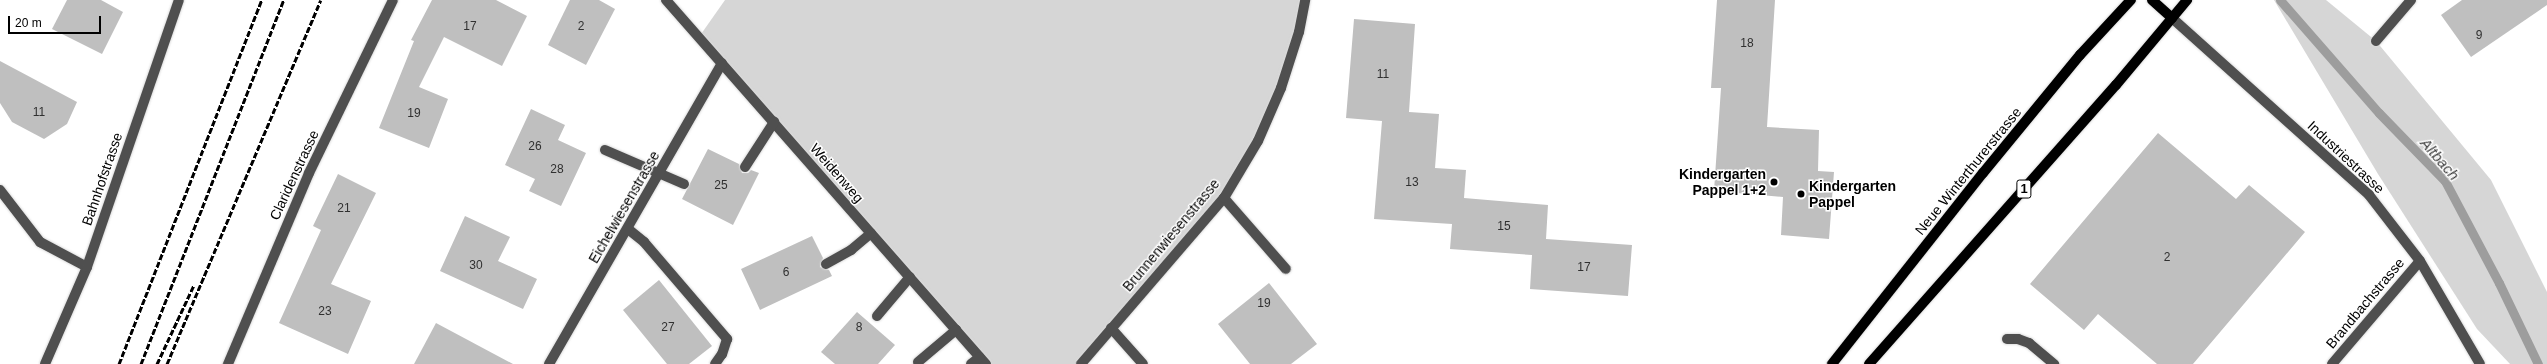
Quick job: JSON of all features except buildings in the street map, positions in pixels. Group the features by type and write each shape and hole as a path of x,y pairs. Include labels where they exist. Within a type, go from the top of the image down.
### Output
{"main road":[{"name":"Neue Winterthurerstrasse","path":"1832,364 1983,173 2080,55 2131,0"},
{"path":"2152,0 2172,18"},
{"name":"1","path":"1869,364 2116,85 2187,0"}],"street":[{"name":"Bahnhofstrasse","path":"45,364 87,267 179,0"},
{"name":"Claridenstrasse","path":"228,364 309,173 393,0"},
{"name":"Weidenweg","path":"666,0 983,360"},
{"name":"Brunnenwiesenstrasse","path":"1081,364 1110,328 1224,198 1258,141 1281,88 1299,32 1305,0"},
{"path":"2376,40 2411,0"},
{"name":"Industriestrasse","path":"2172,18 2369,195 2420,261 2480,364"},
{"name":"Eichelwiesenstrasse","path":"549,364 628,229 722,63"},
{"path":"745,167 774,122"},
{"path":"605,150 660,172 684,184"},
{"path":"0,190 40,242 87,267"},
{"path":"1224,198 1286,269"},
{"path":"628,229 644,242 727,339 722,354 715,364"},
{"path":"826,264 851,250 871,233"},
{"name":"Brandbachstrasse","path":"2332,364 2420,261"},
{"path":"877,316 910,277"},
{"path":"1110,328 1143,364"},
{"path":"918,362 956,330"},
{"path":"2007,339 2018,339 2029,343 2054,364"},
{"path":"971,364 983,360"}],"shaded area":[{"path":"725,0 1305,0 1281,88 1224,198 1080,364 986,364 699,37"},
{"path":"2274,0 2326,0 2376,41 2491,180 2547,292 2547,364 2510,364 2477,329 2378,174"}],"waterway":[{"name":"Altbach","path":"2280,0 2379,113 2445,181 2499,283 2538,364"}],"railway":[{"path":"119,364 262,0"},
{"path":"141,364 284,0"},
{"path":"167,364 321,0"},
{"path":"157,364 194,285"}],"place":[{"name":"Kindergarten Pappel 1+2","path":"1774,182"},
{"name":"Kindergarten Pappel","path":"1801,194"}]}
